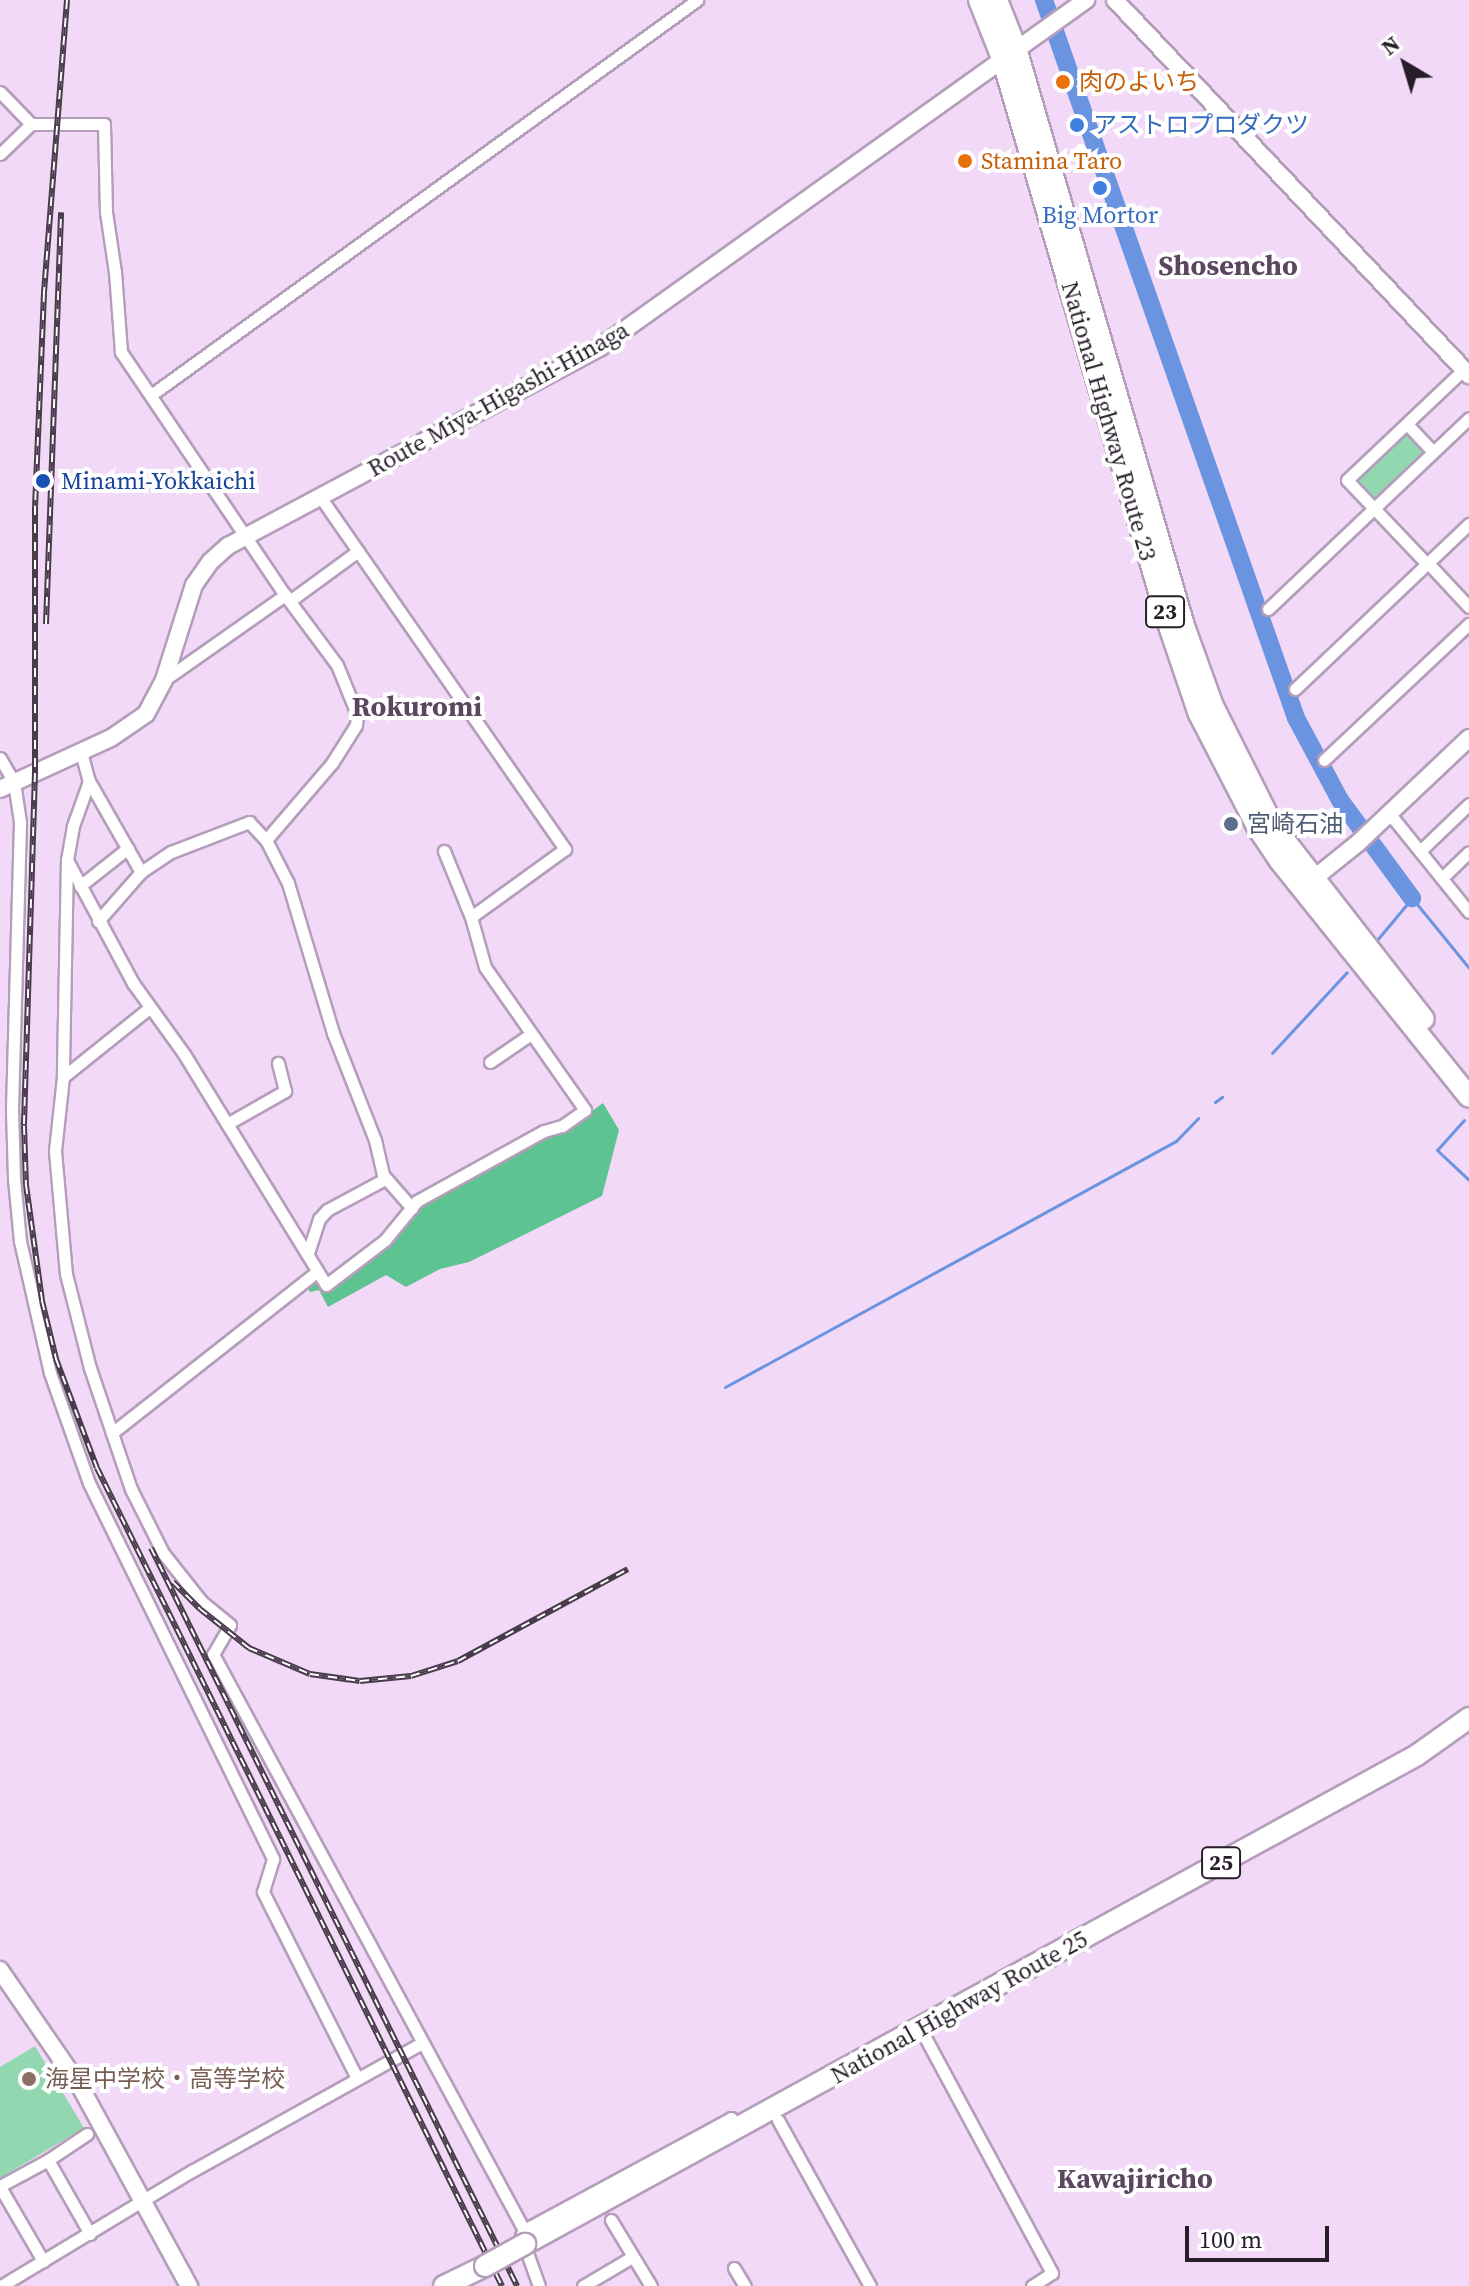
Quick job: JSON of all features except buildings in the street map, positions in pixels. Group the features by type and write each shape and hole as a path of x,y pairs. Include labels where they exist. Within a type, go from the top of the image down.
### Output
{"highway":[{"name":"National Highway Route 23","path":"979,0 1009,53"},
{"name":"National Highway Route 23","path":"997,0 1009,53 1170,629 1199,714 1259,830 1469,1076"},
{"name":"National Highway Route 23","path":"1307,884 1469,1097"},
{"name":"National Highway Route 25","path":"468,2286 527,2243 1417,1755 1469,1718"},
{"name":"National Highway Route 25","path":"527,2243 778,2120 1412,1772 1469,1734"},
{"name":"National Highway Route 25","path":"444,2286 488,2271"}],"main road":[{"name":"Route Miya-Higashi-Hinaga","path":"7,786 81,752 138,721 152,705 164,680 194,585 218,553 319,495 599,348 1086,0"},
{"path":"1115,0 1467,372"},
{"path":"1307,884 1363,837 1469,738"},
{"path":"0,1970 81,2088 189,2286"}],"street":[{"path":"151,395 697,0"},
{"path":"0,92 31,124"},
{"path":"0,154 31,124 104,124 106,212 115,272 121,352 342,675 357,714 356,725 327,769 266,840"},
{"path":"1467,372 1347,480 1469,607"},
{"path":"1268,609 1469,418"},
{"path":"1407,424 1433,452"},
{"path":"319,495 565,849 471,917"},
{"path":"1295,689 1469,524"},
{"path":"164,680 358,551"},
{"path":"1324,760 1469,624"},
{"path":"81,752 89,781 141,872"},
{"path":"0,758 20,822 12,1110 14,1179 20,1241 50,1373 89,1483 273,1859 263,1892 356,2076"},
{"path":"89,781 73,826 67,859 63,1077 55,1151 66,1274 90,1368 121,1466 163,1553 202,1602 230,1625 213,1654 527,2243"},
{"path":"1420,851 1469,804"},
{"path":"1389,813 1467,905"},
{"path":"98,921 141,872 171,852 249,822 266,840 288,883 333,1033 375,1140 385,1179 412,1208"},
{"path":"80,886 128,848"},
{"path":"67,859 98,921 149,1008 184,1054 308,1253 315,1273 326,1285 385,1240 417,1201 544,1131 562,1126 585,1110 485,967 471,917 444,851"},
{"path":"1442,878 1469,852"},
{"path":"63,1077 149,1008"},
{"path":"490,1062 531,1034"},
{"path":"227,1124 285,1091 278,1063"},
{"path":"308,1253 319,1219 327,1210 385,1179"},
{"path":"112,1433 315,1273"},
{"path":"926,2039 1052,2273 1032,2286"},
{"path":"1,2286 356,2076 422,2043"},
{"path":"778,2120 870,2286"},
{"path":"43,2261 0,2186 87,2134"},
{"path":"48,2160 90,2234"},
{"path":"611,2220 651,2286"},
{"path":"527,2243 521,2236 539,2286"},
{"path":"583,2286 632,2257"},
{"path":"734,2268 745,2286"}],"green space":[{"path":"1407,430 1427,452 1372,502 1352,480"},
{"path":"603,1103 619,1130 602,1196 469,1262 440,1269 406,1287 386,1275 328,1307 319,1290 310,1292 308,1289 316,1283 324,1288 394,1237 421,1204 545,1135 565,1131"},
{"name":"海星中学校・高等学校","path":"35,2046 84,2128 0,2178 0,2067"}],"waterway":[{"path":"1044,0 1296,718 1340,800 1412,898"},
{"path":"1377,940 1412,898 1469,968"},
{"path":"1272,1053 1347,972"},
{"path":"1215,1102 1222,1097"},
{"path":"725,1387 1176,1141 1198,1118"},
{"path":"1464,1120 1437,1150 1469,1180"}],"railway":[{"path":"67,0 44,293 35,506 35,773 24,1126 26,1185 42,1301 56,1359 97,1468 502,2286"},
{"path":"46,624 61,212"},
{"path":"151,1548 517,2286"},
{"path":"173,1582 200,1609 249,1648 310,1674 360,1681 411,1676 458,1661 628,1569"}],"place":[{"name":"肉のよいち","path":"1063,82"},
{"name":"アストロプロダクツ","path":"1077,125"},
{"name":"Stamina Taro","path":"965,161"},
{"name":"Big Mortor","path":"1100,188"},
{"name":"Minami-Yokkaichi","path":"43,481"},
{"name":"宮崎石油","path":"1231,824"},
{"name":"海星中学校・高等学校","path":"29,2079"}],"district":[{"name":"Shosencho","path":"1228,265"},
{"name":"Rokuromi","path":"417,706"},
{"name":"Kawajiricho","path":"1135,2178"}]}
